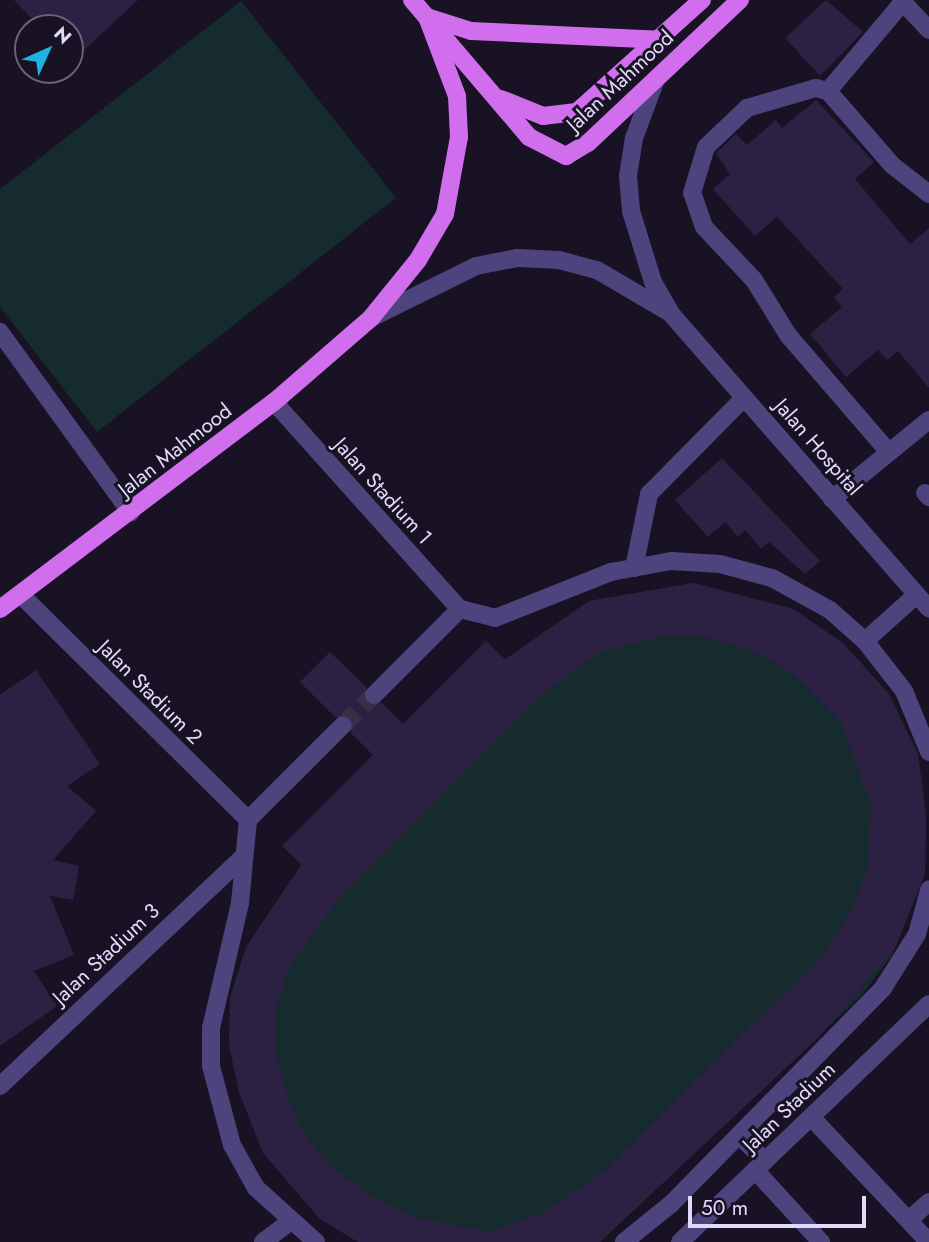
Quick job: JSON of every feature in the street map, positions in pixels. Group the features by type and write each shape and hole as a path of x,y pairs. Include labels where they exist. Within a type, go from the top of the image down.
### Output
{"main road":[{"path":"412,0 498,97"},
{"name":"Jalan Mahmood","path":"498,97 543,116 577,113 702,0"},
{"name":"Jalan Mahmood","path":"498,97 540,147 566,156 656,79 740,0"},
{"path":"427,17 471,31 659,40"},
{"path":"371,318 425,248 445,214 456,174 457,96 427,17"},
{"name":"Jalan Mahmood","path":"0,609 131,513 274,402 371,318"}],"street":[{"path":"828,91 902,1 929,30"},
{"name":"Jalan Hospital","path":"656,79 634,138 628,176 641,251 672,315 929,610"},
{"path":"887,450 788,335 754,280 704,227 693,205 706,147 747,107 789,91 828,91 892,164 929,194"},
{"name":"Jalan Hospital","path":"371,318 476,266 517,258 559,260 597,270 672,315"},
{"path":"0,332 131,513"},
{"path":"634,568 649,494 744,398"},
{"name":"Jalan Stadium 1","path":"274,402 460,610"},
{"path":"832,499 887,450 929,420"},
{"path":"374,695 460,610 495,618 575,583 634,568 671,561 719,564 772,578 830,610 866,641 904,691 929,752"},
{"name":"Jalan Stadium 2","path":"21,595 248,820"},
{"path":"866,641 916,595"},
{"path":"316,1242 288,1223 256,1188 232,1145 211,1066 213,1016 244,856 248,820 343,725"},
{"name":"Jalan Stadium 3","path":"0,1086 244,856"},
{"path":"624,1242 740,1136 883,988 917,934 929,890"},
{"name":"Jalan Stadium","path":"680,1242 929,1004"},
{"path":"811,1117 929,1242"},
{"path":"740,1136 760,1166 821,1242"},
{"path":"909,1220 929,1202"},
{"path":"263,1242 288,1223"}],"green space":[{"path":"241,1 396,198 97,432 0,307 0,189"},
{"path":"694,583 793,609 843,643 889,694 918,753 926,816 925,874 892,955 861,996 600,1242 358,1242 320,1219 263,1153 239,1092 229,1044 230,997 246,947 301,865 282,846 486,641 505,659 589,601"}],"building":[{"path":"14,0 138,0 84,50 84,14 28,14"},
{"path":"826,0 863,32 820,76 785,38"},
{"path":"816,100 874,162 855,179 910,244 929,228 929,388 898,351 887,360 878,350 846,377 810,334 842,307 834,297 843,289 777,217 755,236 713,189 730,174 716,153 736,134 747,145 776,120 782,128"},
{"path":"722,458 820,561 805,574 769,542 761,549 745,530 738,537 725,522 708,537 675,500"},
{"path":"694,583 793,609 843,643 889,694 918,756 926,816 925,874 895,948 820,1036 600,1242 358,1242 320,1219 263,1153 239,1092 229,1044 230,998 246,947 302,864 282,846 373,755 351,733 351,717 335,717 300,682 330,652 366,687 367,703 382,703 403,724 486,641 505,660 589,601","holes":["666,636 707,637 750,650 794,674 841,722 871,806 868,866 853,908 826,952 606,1169 543,1213 486,1232 415,1217 368,1195 327,1162 301,1128 286,1092 275,1049 277,1006 290,965 338,900 541,695 600,652"]},
{"path":"36,670 100,764 67,786 96,811 53,860 79,866 73,900 50,896 74,955 34,971 57,1006 0,1046 0,695"}],"tunnel":[{"path":"343,725 374,695"}]}
